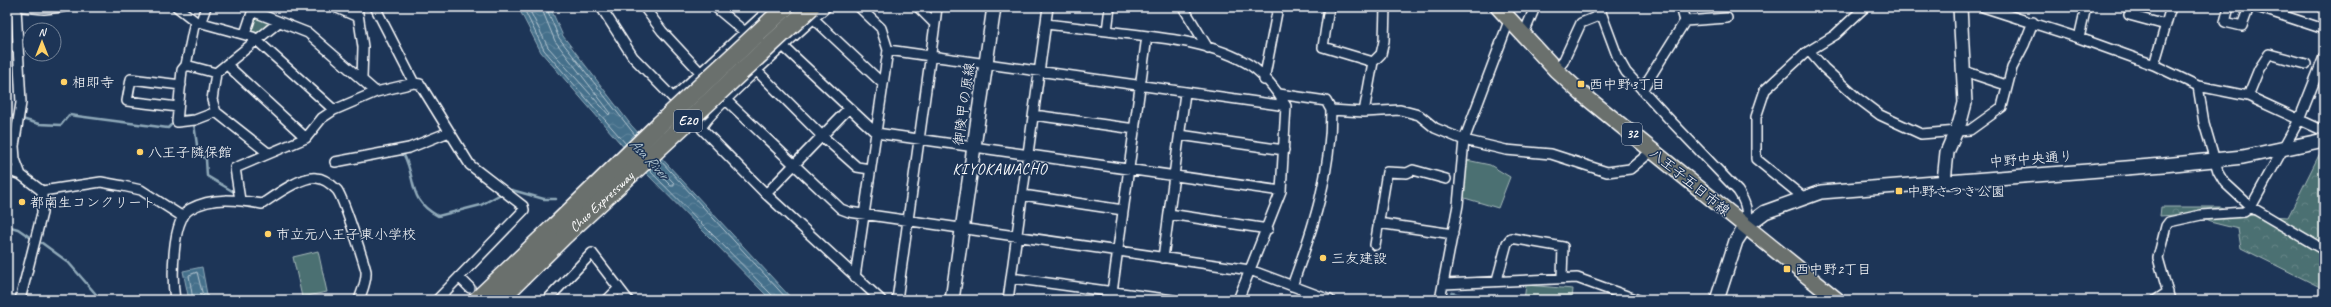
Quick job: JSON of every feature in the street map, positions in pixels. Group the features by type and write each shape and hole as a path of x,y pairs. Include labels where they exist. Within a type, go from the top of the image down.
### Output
{"highway":[{"name":"Chuo Expressway","path":"499,300 561,230 660,124 786,7"},
{"name":"Chuo Expressway","path":"474,294 561,230 812,13"}],"main road":[{"name":"八王子五日市線","path":"1498,7 1509,22 1556,70 1652,151 1837,300"}],"street":[{"path":"16,7 21,103 14,146 15,159 22,175"},
{"path":"23,7 44,9 63,7"},
{"path":"177,7 198,21 253,36 334,110"},
{"path":"206,7 198,21 186,65 182,70 177,122 195,120 216,112"},
{"path":"335,7 358,17"},
{"path":"357,7 363,47 362,78"},
{"path":"375,7 414,83"},
{"path":"601,7 633,57 673,98 772,7"},
{"path":"644,7 662,31 701,71 726,100 841,209 865,215 909,222 1250,270 1330,300"},
{"path":"826,7 812,13 783,46 703,123 702,129 766,194 880,300"},
{"path":"855,277 888,50 881,28 860,7"},
{"path":"918,7 934,24"},
{"path":"897,300 909,222 937,7"},
{"name":"御陵甲の原線","path":"952,300 994,7"},
{"path":"1008,300 1048,7"},
{"path":"1107,31 1110,7"},
{"path":"1183,7 1208,48"},
{"path":"1264,80 1278,7"},
{"path":"1329,7 1323,47 1373,62"},
{"path":"1364,112 1373,62 1381,54 1384,41 1385,7"},
{"path":"1523,36 1535,7"},
{"path":"1642,90 1685,22 1681,7"},
{"path":"1803,197 1756,159 1756,117 1765,90 1804,54 1810,52 1835,35 1865,7"},
{"path":"1944,181 1947,152 1956,132 1965,103 1960,7"},
{"path":"1983,7 2033,22 2154,65 2198,86 2248,96 2324,131"},
{"path":"2079,38 2086,7"},
{"path":"2131,7 2129,15 2166,26"},
{"path":"2154,65 2171,7"},
{"path":"2230,7 2225,22 2242,26 2249,7"},
{"path":"2257,7 2324,29"},
{"path":"717,8 745,32"},
{"path":"245,34 253,9 279,22 308,33 362,78 376,92"},
{"path":"1556,70 1563,62 1581,23 1600,11 1618,58 1626,72 1738,191 1745,202 1748,213 1746,226 1736,241 1717,300"},
{"path":"812,13 882,83"},
{"path":"1685,22 1727,18"},
{"path":"268,153 216,112 212,100 216,73 279,22"},
{"path":"1440,300 1453,234 1464,140 1509,22"},
{"path":"1810,52 1824,68 1856,97 1880,115 1921,134 1956,132 1970,130 2002,106 2006,85 2033,22"},
{"path":"1046,24 1148,36 1218,50 1250,66 1279,94 1286,106 1281,191 1268,229 1238,300"},
{"path":"1112,296 1148,36"},
{"path":"783,46 848,109 876,133 1028,156 1281,191"},
{"path":"7,47 17,47"},
{"path":"888,50 1286,106"},
{"path":"2248,96 2260,69 2269,54 2306,64"},
{"path":"2156,300 2169,296 2158,258 2166,226 2169,222 2201,215 2244,212 2251,207 2299,120 2324,57"},
{"path":"186,65 216,73"},
{"path":"227,65 306,138"},
{"path":"757,71 821,135 857,167 870,170"},
{"path":"1964,71 2006,85"},
{"path":"178,107 127,101 131,79 181,85"},
{"path":"240,200 235,168 306,138 322,118 334,110 376,92 414,83 420,84 470,165 523,206 524,210 437,300"},
{"path":"2198,86 2204,123 2214,160 2225,183 2251,207 2324,250"},
{"path":"1163,258 1185,93"},
{"path":"1279,94 1326,101 1331,110 1331,144 1315,224 1292,286"},
{"path":"766,194 821,135 848,109"},
{"path":"1331,110 1364,112 1400,110 1419,115 1434,128 1464,140 1506,150 1551,154 1607,172 1630,169 1652,151"},
{"path":"1034,114 1135,129"},
{"path":"335,162 409,148 449,132"},
{"path":"1180,135 1284,150"},
{"name":"中野中央通り","path":"1746,226 1765,212 1803,197 1847,188 2126,168 2214,160 2282,151 2324,140"},
{"path":"7,170 22,175 42,191 102,182 141,190 183,217"},
{"path":"1375,245 1387,172 1407,173 1414,170 1446,179"},
{"path":"175,300 172,285 176,240 183,217 189,209 214,201 240,200 262,204 284,189 307,179 316,178 338,191 366,272 365,284 359,300"},
{"path":"20,300 42,213 42,191"},
{"path":"1023,195 1124,210"},
{"path":"1169,214 1268,229"},
{"path":"1378,223 1453,234"},
{"path":"1497,280 1507,243 1511,238 1563,247 1562,278"},
{"path":"547,300 592,253 628,300"},
{"path":"459,277 474,294"},
{"path":"1011,278 1112,296 1173,300"},
{"path":"1444,284 1497,280 1577,278 1638,300"},
{"path":"607,300 619,288"}],"green space":[{"path":"252,11 279,22 257,41 245,34"},
{"path":"2322,149 2324,149 2324,289 2241,248 2238,229 2210,222 2190,214 2160,216 2161,207 2220,207 2238,215 2288,217"},
{"path":"1462,159 1490,165 1510,177 1498,208 1458,196"},
{"path":"318,251 327,292 302,297 293,257"},
{"path":"1526,285 1573,289 1572,300 1524,300"}],"water":[{"name":"Asa River","path":"518,7 550,7 563,36 631,125 793,300 771,300 646,173 541,52"},
{"path":"202,267 208,300 189,300 183,271"},
{"path":"1451,292 1464,295 1463,300 1449,300"}],"waterway":[{"path":"7,115 16,116"},
{"path":"22,119 39,124 61,125 69,115 168,128 171,125"},
{"path":"180,116 192,115"},
{"path":"194,124 198,152 206,159 207,176 234,192"},
{"path":"400,154 404,155 408,164 414,189 421,203 428,210 438,216 481,205 501,194"},
{"path":"509,191 512,190 544,199 556,199"},
{"path":"7,226 18,229 31,238"},
{"path":"42,243 68,262 101,300"}],"place":[{"name":"相即寺","path":"64,82"},
{"name":"西中野3丁目","path":"1581,84"},
{"name":"八王子隣保館","path":"140,152"},
{"name":"中野さつき公園","path":"1899,191"},
{"name":"都南生コンクリート","path":"22,202"},
{"name":"市立元八王子東小学校","path":"268,234"},
{"name":"三友建設","path":"1323,258"},
{"name":"西中野2丁目","path":"1787,269"}],"district":[{"name":"KIYOKAWACHO","path":"1000,169"}]}
